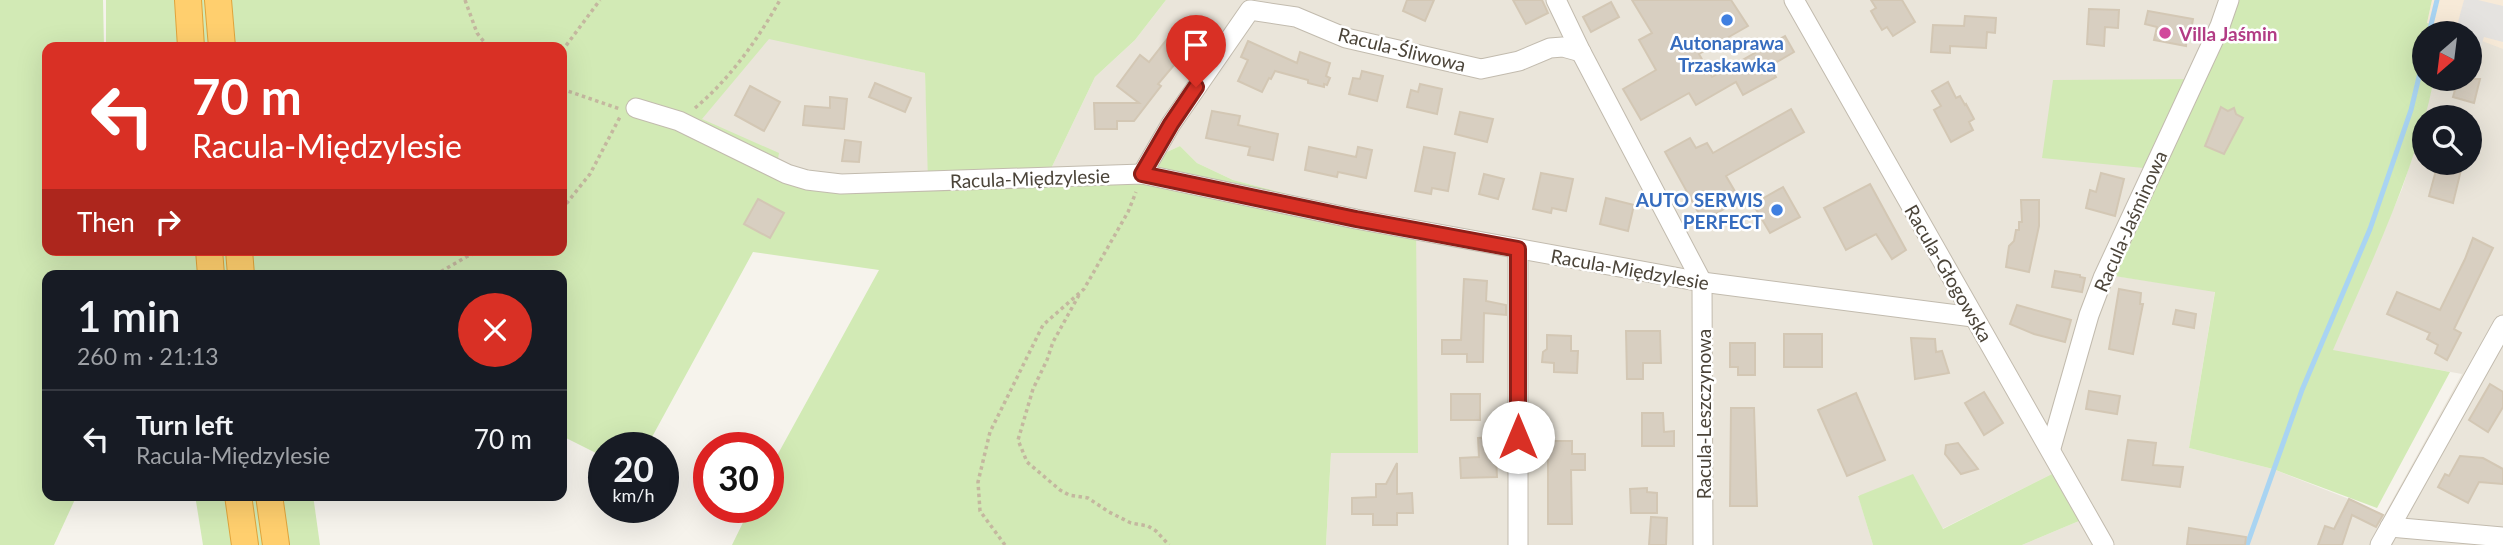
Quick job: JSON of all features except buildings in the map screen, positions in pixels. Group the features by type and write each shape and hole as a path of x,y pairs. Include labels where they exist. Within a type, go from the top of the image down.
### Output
{"highway":[{"path":"188,0 191,42"},
{"path":"218,0 222,42"},
{"path":"239,501 245,545"},
{"path":"270,501 276,545"}],"street":[{"path":"1556,0 1702,282"},
{"name":"Racula-Głogowska","path":"1794,0 2104,545"},
{"name":"Racula-Jaśminowa","path":"2050,448 2098,290 2220,26 2229,0"},
{"name":"Racula-Śliwowa","path":"1142,174 1171,124 1250,10 1296,17 1346,37 1481,69 1519,61 1550,48 1563,47 1581,52"},
{"name":"Racula-Międzylesie","path":"636,108 679,121 787,174 807,180 841,184 1142,174 1356,219 1702,282 1973,317"},
{"path":"1518,249 1518,545"},
{"name":"Racula-Leszczynowa","path":"1702,282 1703,545"},
{"path":"2380,545 2500,335"},
{"path":"2390,527 2503,537"}],"path":[{"path":"465,0 477,33 484,42"},
{"path":"567,44 600,0"},
{"path":"679,121 698,106 747,52 762,32 779,0"},
{"path":"567,91 616,109 636,108"},
{"path":"567,203 590,174 621,115 636,108"},
{"path":"1142,174 1128,212 1053,342 1033,389 1018,440 1027,462 1060,490 1069,495 1088,498 1131,523 1147,526 1169,545"},
{"path":"444,270 468,256"},
{"path":"1004,545 980,511 978,482 990,432 1043,325 1080,293"}],"shaded area":[{"path":"1166,0 2232,0 2154,169 2109,275 2215,291 2189,448 2273,469 2384,515 2462,374 2332,351 2402,189 2412,158 2412,175 2482,175 2482,105 2427,105 2431,91 2482,91 2482,36 2503,42 2503,545 2022,545 2079,521 2052,474 1942,529 1858,495 1873,545 1326,545 1331,453 1417,453 1366,214 1233,180 1197,163 1180,146 1136,166 1048,175 1095,77 1135,40"},
{"path":"2432,0 2503,0 2503,49 2482,41 2482,21 2427,21"},
{"path":"2464,0 2478,0 2503,6 2503,42 2484,37 2482,43 2482,21 2458,21"},
{"path":"769,38 925,73 929,182 812,180 701,119"}],"green space":[{"path":"0,0 103,0 104,42 42,42 42,256 567,256 567,42 106,42 106,0 1166,0 1135,40 1095,77 1048,175 1136,166 1180,146 1197,163 1233,180 1366,214 1416,223 1418,453 1331,453 1326,545 732,545 743,523 784,523 784,443 879,270 753,252 655,432 588,432 588,449 567,438 567,270 42,270 42,501 74,501 54,545 0,545","holes":["769,39 925,73 928,182 812,180 777,165 779,153 702,119"]},
{"path":"2232,0 2432,0 2427,21 2412,21 2412,91 2431,91 2428,105 2412,105 2412,160 2391,217 2333,350 2450,372 2377,508 2273,469 2189,448 2215,292 2108,275 2154,169 2042,158 2053,80 2197,79"},
{"path":"1913,474 1943,529 2052,474 2079,521 2022,545 1873,545 1858,496"},
{"path":"196,501 314,501 320,545 203,545"}],"waterway":[{"path":"2432,21 2437,0"},
{"path":"2247,545 2302,390 2370,229 2416,91"}],"place":[{"name":"Autonaprawa Trzaskawka","path":"1727,20"},
{"name":"Villa Jaśmin","path":"2165,33"},
{"name":"AUTO SERWIS PERFECT","path":"1777,210"}],"route":[{"path":"1196,87 1142,174 1356,219 1518,249 1518,437"}]}
